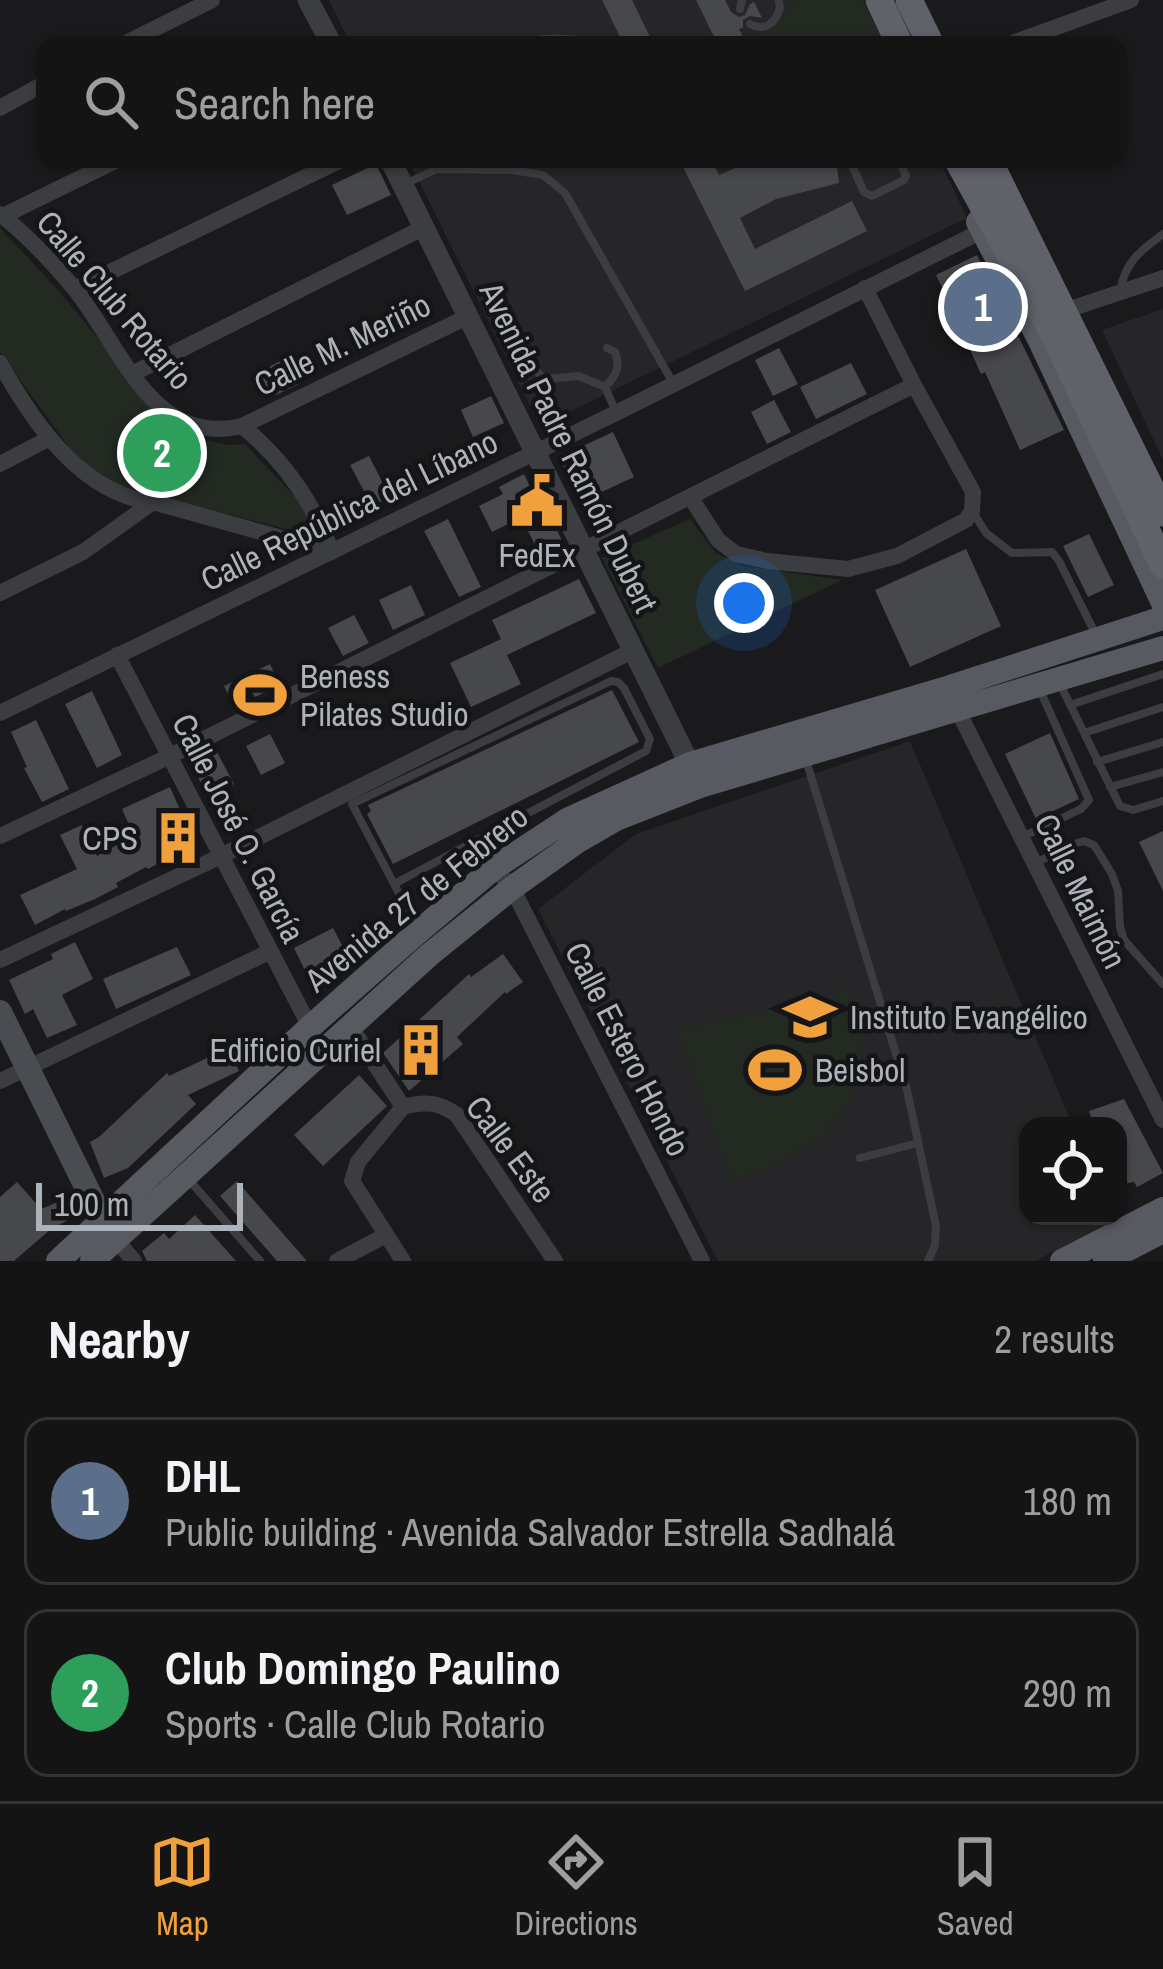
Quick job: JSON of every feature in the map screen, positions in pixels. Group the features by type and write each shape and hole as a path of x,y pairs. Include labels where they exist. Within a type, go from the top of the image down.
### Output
{"highway":[{"path":"879,0 896,36"},
{"path":"909,0 927,36"},
{"path":"960,168 1065,319 1163,565"},
{"path":"994,168 1163,513"}],"main road":[{"path":"958,168 982,231 1040,339 1163,603"},
{"path":"1065,319 1163,486"},
{"name":"Avenida 27 de Febrero","path":"58,1261 185,1176 429,955 578,841 695,775 804,755 1098,639 1163,619"},
{"name":"Avenida 27 de Febrero","path":"92,1261 109,1231 310,1027 494,868 567,820 695,775 953,700 1048,683 1163,648"},
{"path":"0,1012 109,1231"},
{"path":"1062,1261 1163,1210"},
{"path":"1105,1261 1163,1231"}],"street":[{"path":"140,36 212,0"},
{"path":"308,0 327,36"},
{"path":"1032,36 1131,0"},
{"path":"0,108 36,88"},
{"path":"1,215 100,168"},
{"path":"76,290 326,168"},
{"name":"Avenida Padre Ramón Dubert","path":"394,168 695,775"},
{"name":"Calle Club Rotario","path":"1,215 76,290 132,374 160,405 186,424 208,430 242,426"},
{"path":"132,374 425,227"},
{"name":"Calle República del Líbano","path":"0,712 982,231"},
{"path":"1065,319 1163,278"},
{"path":"691,498 718,540 736,554 848,569 897,556 966,520 972,511 973,492 866,288"},
{"name":"Calle M. Meriño","path":"242,426 469,316"},
{"path":"0,363 50,438 103,485 135,500 332,552"},
{"path":"0,836 914,385"},
{"path":"242,426 303,493 332,552"},
{"path":"0,464 50,438"},
{"path":"0,592 83,553 153,502"},
{"path":"0,960 632,651"},
{"name":"Calle José O. García","path":"117,655 310,1027"},
{"name":"Calle Maimón","path":"953,700 1163,1120"},
{"name":"Calle Estero Hondo","path":"494,868 512,888 702,1261"},
{"path":"0,1081 269,952"},
{"path":"350,1027 404,1107 358,1162 352,1181 403,1261"},
{"name":"Calle Este","path":"404,1107 439,1104 457,1115 555,1261"},
{"path":"109,1231 134,1261"},
{"path":"337,1261 386,1235"}],"lane":[{"path":"750,24 764,28 772,24 780,8 778,0"},
{"path":"403,185 432,168"},
{"path":"472,168 543,175 565,193 674,384"},
{"path":"853,168 864,192 872,196 904,180 903,168"},
{"path":"1120,293 1129,263 1163,234"},
{"path":"493,289 544,380 579,376 605,387 616,413"},
{"path":"605,387 619,362 607,348"},
{"path":"972,511 986,533 1012,553 1052,552 1098,639"},
{"path":"1070,705 1163,674"},
{"path":"394,884 646,751 650,739 619,682 604,682 352,804 418,932"},
{"path":"1048,683 1070,705 1120,806 1126,809 1163,801"},
{"path":"1021,837 1081,809 1089,800 1048,683"},
{"path":"1084,733 1163,707"},
{"path":"1097,762 1163,742"},
{"path":"804,755 907,1090 936,1226 928,1261"},
{"path":"1110,787 1163,772"},
{"path":"1034,863 1076,843 1094,845 1115,882 1124,940 1163,984"},
{"path":"860,1158 918,1143"},
{"path":"185,1176 260,1261"}],"shaded area":[{"path":"329,0 863,0 881,36 347,36"},
{"path":"795,0 863,0 881,36 759,36 778,25"},
{"path":"412,168 943,168 967,218 540,426"},
{"path":"0,228 158,411 195,438 245,444 312,515 308,524 298,532 92,479 0,352"},
{"path":"1163,309 1163,460 1102,330"},
{"path":"690,519 716,553 744,566 842,580 658,668 602,558"},
{"name":"Instituto Evangélico","path":"910,741 1069,1117 1019,1117 1019,1225 1104,1225 1035,1261 718,1261 538,909 636,834"},
{"name":"Beisbol","path":"848,990 863,1044 853,1096 822,1138 771,1167 731,1181 677,1031"}],"building":[{"path":"602,0 632,0 650,36 620,36"},
{"path":"696,0 725,0 739,17 754,2 762,18 743,20 739,29 742,36 714,36"},
{"path":"378,168 391,195 347,215 332,185"},
{"path":"684,168 716,168 719,175 735,168 837,168 839,183 776,199 740,218 755,249 852,201 867,231 745,291"},
{"path":"977,255 989,279 983,282 1005,326 1012,323 1064,430 1020,450 967,343 985,335 964,292 948,300 936,275"},
{"path":"779,348 798,384 773,396 755,360"},
{"path":"286,358 299,384 270,398 257,373"},
{"path":"851,363 867,394 816,419 800,387"},
{"path":"491,396 504,423 473,437 461,410"},
{"path":"774,400 791,432 767,444 751,412"},
{"path":"613,432 634,477 580,502 559,457"},
{"path":"369,456 390,497 372,506 350,465"},
{"path":"524,474 564,545 541,557 525,525 519,528 516,520 492,532 479,506 503,494 499,487"},
{"path":"448,519 481,587 459,597 424,531"},
{"path":"1089,534 1114,585 1088,597 1063,546"},
{"path":"966,549 1001,626 910,667 875,590"},
{"path":"579,579 596,613 507,655 521,684 471,707 450,663 501,639 492,620"},
{"path":"411,585 425,615 393,630 379,600"},
{"path":"354,615 369,643 343,656 328,628"},
{"path":"270,664 280,685 255,697 251,690 231,700 224,686"},
{"path":"612,690 639,742 393,864 367,814 371,811 368,805"},
{"path":"92,691 122,755 97,768 65,704"},
{"path":"36,720 69,789 42,802 11,732"},
{"path":"1050,733 1079,799 1036,819 1005,754"},
{"path":"270,734 285,763 261,775 246,746"},
{"path":"217,752 234,784 208,797 192,765"},
{"path":"170,787 197,849 175,862 172,856 146,867 116,883 118,887 35,925 20,895 77,869 60,835 82,825 97,856 134,836 122,809"},
{"path":"1163,831 1163,891 1139,842"},
{"path":"333,928 349,958 309,979 294,948"},
{"path":"75,942 93,979 62,995 77,1025 47,1038 33,1009 25,1014 9,980 53,959 51,954"},
{"path":"177,947 191,975 116,1009 103,979"},
{"path":"503,954 523,982 505,992 457,1037 463,1044 409,1091 383,1053 469,974"},
{"path":"228,1048 239,1071 188,1095 196,1104 128,1168 104,1178 90,1142 167,1073"},
{"path":"359,1075 387,1106 323,1166 294,1135"},
{"path":"1124,1099 1163,1173 1137,1187 1134,1182 1127,1183 1127,1117 1091,1117 1089,1111"},
{"path":"237,1181 307,1261 277,1261 220,1196"},
{"path":"17,1182 41,1209 63,1200 72,1218 51,1229 14,1261 0,1261 0,1197"},
{"path":"195,1215 236,1261 147,1261 142,1251 164,1233 169,1239"}],"place":[{"name":"DHL","path":"983,307"},
{"name":"Club Domingo Paulino","path":"162,453"},
{"name":"FedEx","path":"537,501"},
{"name":"Beness Pilates Studio","path":"260,695"},
{"name":"CPS","path":"178,838"},
{"name":"Instituto Evangélico","path":"810,1017"},
{"name":"Edificio Curiel","path":"421,1050"},
{"name":"Beisbol","path":"775,1070"}]}
